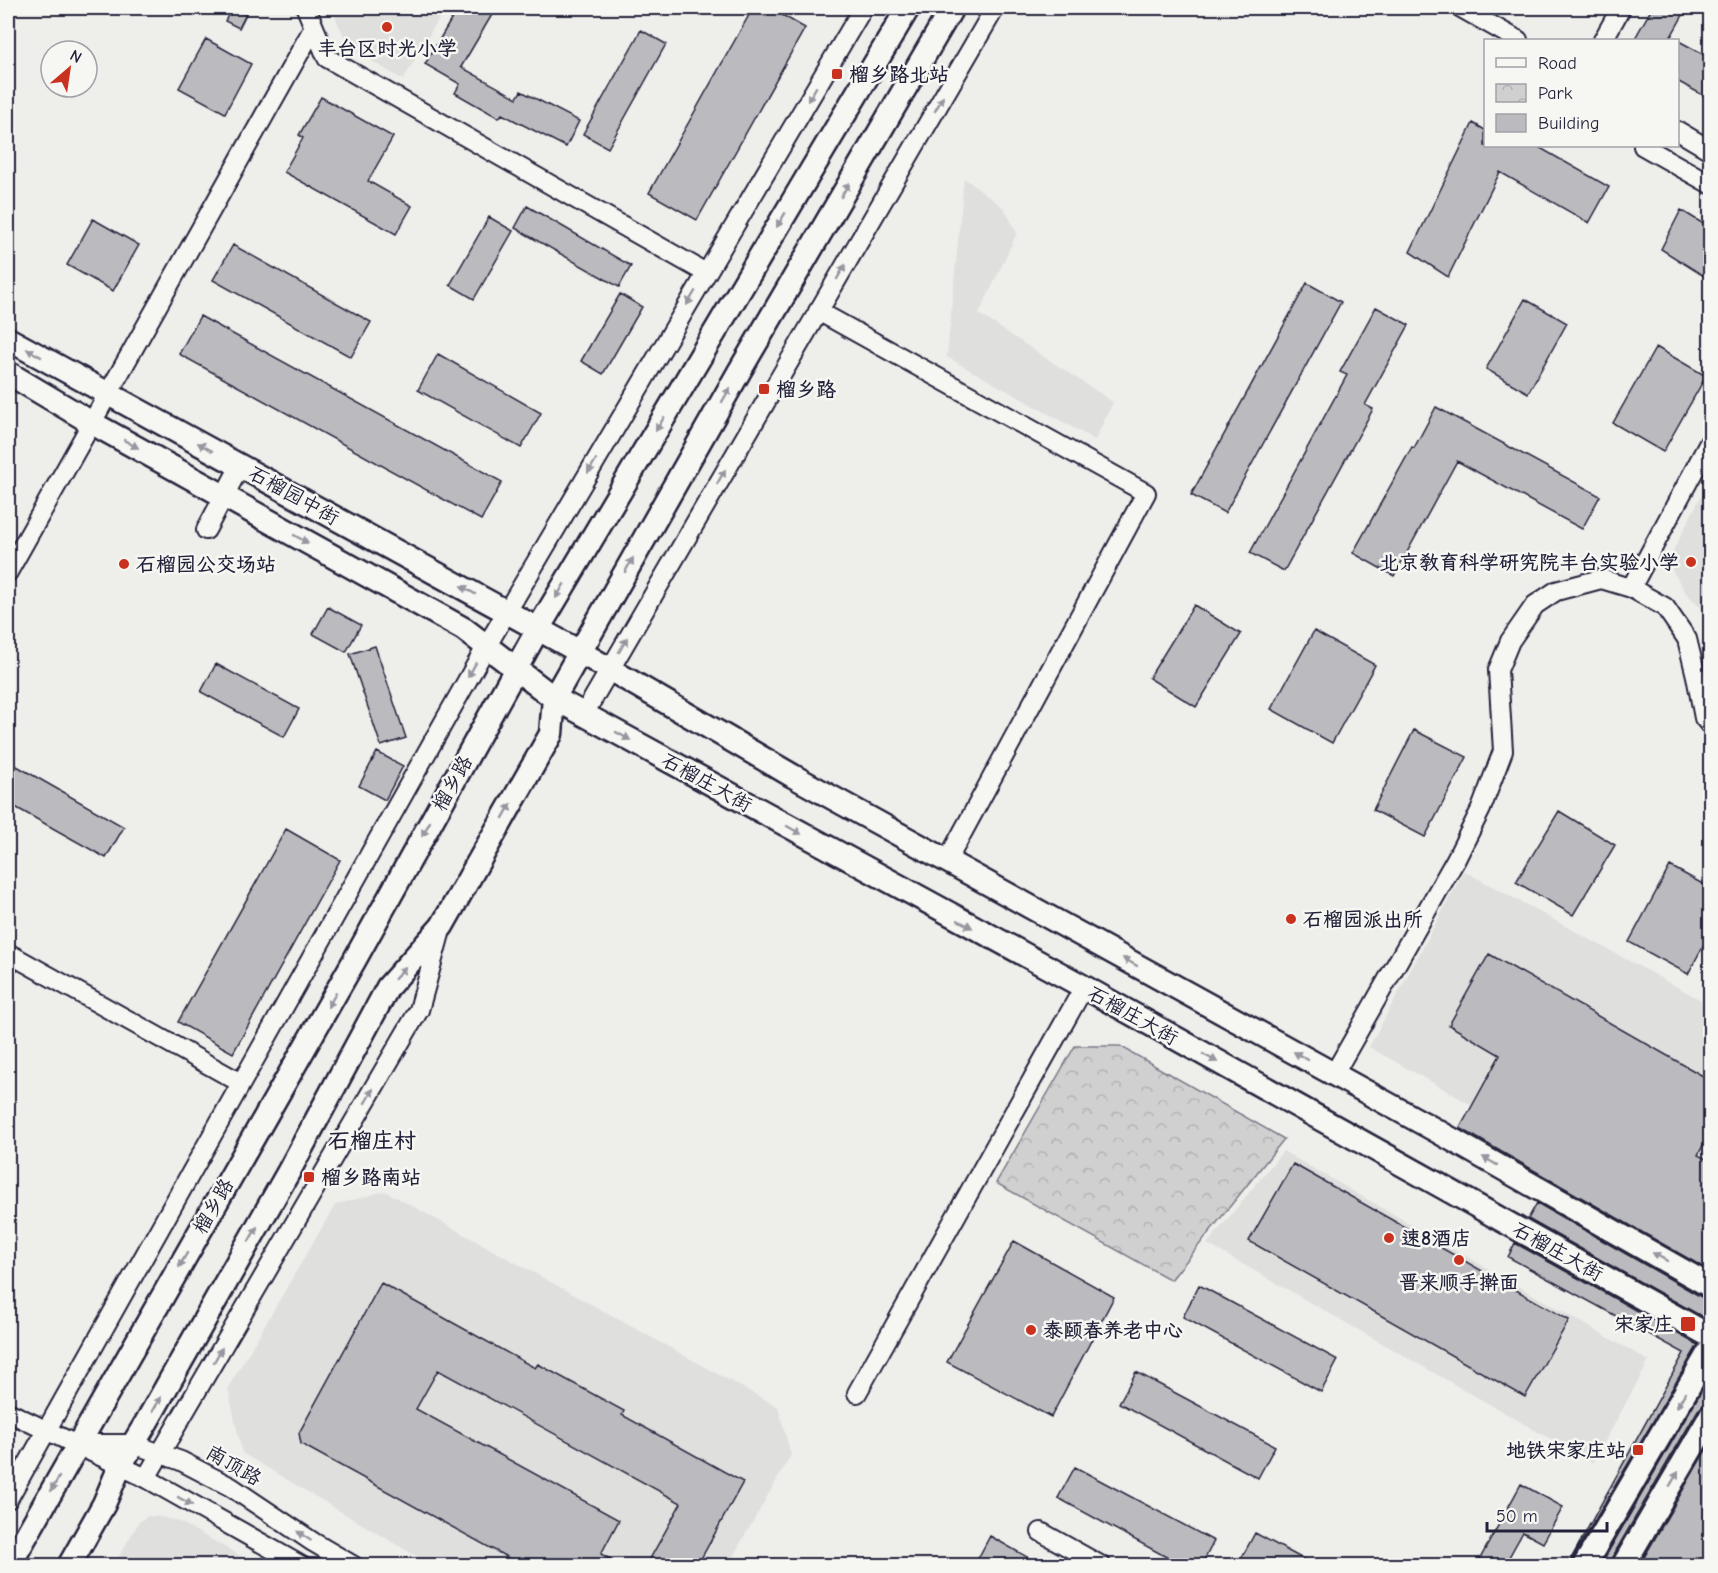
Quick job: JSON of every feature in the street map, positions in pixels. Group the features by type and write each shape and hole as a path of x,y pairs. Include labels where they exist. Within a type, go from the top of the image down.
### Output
{"main road":[{"name":"榴乡路","path":"9,1566 354,961 515,668 908,8"},
{"path":"69,1566 104,1504 120,1466 289,1171 388,987 442,926 551,734 554,698 739,372 952,8"},
{"name":"石榴园中街","path":"8,339 580,652"},
{"name":"石榴园中街","path":"8,373 92,423 464,629 554,698"},
{"path":"580,652 793,776 1334,1074 1710,1286"},
{"name":"石榴庄大街","path":"554,698 1083,987 1710,1336"},
{"path":"1584,1566 1710,1350"},
{"path":"1623,1566 1710,1418"}],"street":[{"path":"306,8 327,58 706,273"},
{"name":"榴乡路","path":"8,1499 506,611 863,8"},
{"path":"584,714 995,8"},
{"path":"1461,8 1516,39"},
{"path":"1604,39 1621,8"},
{"path":"8,572 314,27"},
{"path":"1679,132 1710,150"},
{"path":"1645,147 1710,184"},
{"path":"818,311 1146,493 947,861"},
{"path":"1631,588 1710,441"},
{"path":"206,530 240,466"},
{"path":"1334,1074 1456,859 1481,809 1503,751 1498,670 1510,641 1535,605 1556,591 1601,579 1631,588 1665,607 1687,639 1704,718 1710,725"},
{"path":"146,1478 419,1010 442,926"},
{"path":"8,953 241,1083"},
{"path":"857,1393 1083,987"},
{"name":"南顶路","path":"8,1412 146,1478 302,1566"},
{"name":"南顶路","path":"78,1444 133,1444 181,1461 231,1487 313,1542 354,1566"},
{"path":"1041,1532 1102,1566"}],"shaded area":[{"name":"丰台区时光小学","path":"331,8 445,8 403,80 349,47"},
{"path":"964,178 1004,208 1017,233 979,314 1113,402 1095,440 947,357"},
{"name":"北京教育科学研究院丰台实验小学","path":"1701,496 1710,501 1710,617 1686,593 1672,570 1671,555"},
{"path":"1464,871 1710,1005 1710,1239 1369,1047"},
{"path":"1283,1151 1649,1361 1593,1463 1207,1244"},
{"path":"385,1191 778,1407 791,1455 728,1565 431,1565 242,1453 228,1388 335,1205"},
{"path":"148,1516 178,1521 257,1565 114,1565 139,1522"}],"green space":[{"path":"1075,1046 1120,1046 1284,1139 1171,1280 996,1183"}],"building":[{"path":"232,8 249,8 239,28 225,21"},
{"path":"458,8 496,8 461,67 517,98 521,91 579,121 566,147 502,114 499,118 455,93 460,84 425,64"},
{"path":"753,8 770,8 805,28 697,220 649,193"},
{"path":"1652,8 1687,8 1670,39 1635,39"},
{"path":"641,30 666,44 608,148 583,134"},
{"path":"206,39 251,64 225,113 179,88"},
{"path":"1679,41 1710,58 1710,99 1679,82"},
{"path":"321,97 393,137 368,181 412,206 396,234 284,172 303,138 299,135"},
{"path":"1473,123 1484,129 1484,147 1539,147 1609,187 1589,223 1500,172 1448,277 1410,252"},
{"path":"527,206 631,266 619,287 515,228"},
{"path":"1681,210 1710,228 1710,280 1661,249"},
{"path":"489,217 513,231 474,299 450,285"},
{"path":"93,219 139,245 113,291 67,265"},
{"path":"233,245 371,322 351,357 213,280"},
{"path":"1307,283 1341,302 1225,513 1191,495"},
{"path":"620,294 642,307 603,374 581,361"},
{"path":"1525,299 1567,323 1528,393 1486,369"},
{"path":"1376,307 1409,325 1365,405 1373,409 1284,571 1250,553 1347,375 1340,372"},
{"path":"200,316 502,482 481,520 179,354"},
{"path":"1656,347 1706,376 1663,452 1613,423"},
{"path":"438,354 541,413 521,448 418,390"},
{"path":"1436,407 1600,496 1582,529 1457,461 1394,576 1353,553"},
{"path":"1194,605 1241,634 1196,707 1149,678"},
{"path":"328,607 361,625 346,652 313,634"},
{"path":"1314,631 1375,665 1332,743 1271,709"},
{"path":"375,646 406,738 381,746 350,654"},
{"path":"216,664 299,709 284,737 201,692"},
{"path":"1414,730 1467,757 1425,837 1373,810"},
{"path":"377,752 403,766 385,800 359,786"},
{"path":"8,761 124,827 106,858 8,803"},
{"path":"1559,811 1615,845 1573,915 1516,882"},
{"path":"286,829 340,860 233,1053 178,1022"},
{"path":"1670,866 1710,888 1710,933 1688,974 1629,942"},
{"path":"1489,954 1710,1080 1710,1132 1698,1155 1710,1161 1710,1271 1460,1128 1500,1055 1449,1025"},
{"path":"1293,1164 1569,1320 1525,1397 1249,1241"},
{"path":"1537,1203 1703,1298 1710,1299 1710,1321 1528,1219"},
{"name":"泰颐春养老中心","path":"1014,1241 1114,1297 1051,1417 947,1362"},
{"path":"1515,1243 1698,1345 1572,1559 1571,1566 1567,1566 1684,1353 1508,1257"},
{"path":"381,1283 535,1368 538,1364 624,1411 622,1415 743,1482 697,1566 646,1566 681,1503 438,1370 416,1409 619,1520 601,1554 622,1566 523,1566 301,1444 299,1433"},
{"path":"1199,1285 1338,1360 1321,1392 1183,1317"},
{"path":"1136,1372 1275,1446 1258,1478 1119,1403"},
{"path":"1710,1376 1710,1404 1698,1410 1611,1559 1610,1566 1600,1566"},
{"path":"1710,1443 1710,1566 1639,1566"},
{"path":"1075,1467 1214,1541 1201,1566 1183,1566 1058,1498"},
{"path":"1521,1484 1563,1507 1543,1543 1523,1532 1504,1566 1476,1566"},
{"path":"1255,1533 1316,1566 1253,1566 1241,1559"},
{"path":"990,1536 1043,1566 974,1566"}],"place":[{"name":"丰台区时光小学","path":"387,27"},
{"name":"榴乡路北站","path":"837,74"},
{"name":"榴乡路","path":"764,389"},
{"name":"北京教育科学研究院丰台实验小学","path":"1691,562"},
{"name":"石榴园公交场站","path":"124,564"},
{"name":"石榴园派出所","path":"1291,919"},
{"name":"榴乡路南站","path":"309,1177"},
{"name":"速8酒店","path":"1389,1238"},
{"name":"晋来顺手擀面","path":"1459,1260"},
{"name":"宋家庄","path":"1688,1324"},
{"name":"泰颐春养老中心","path":"1031,1330"},
{"name":"地铁宋家庄站","path":"1638,1450"}],"district":[{"name":"石榴庄村","path":"372,1140"}]}
